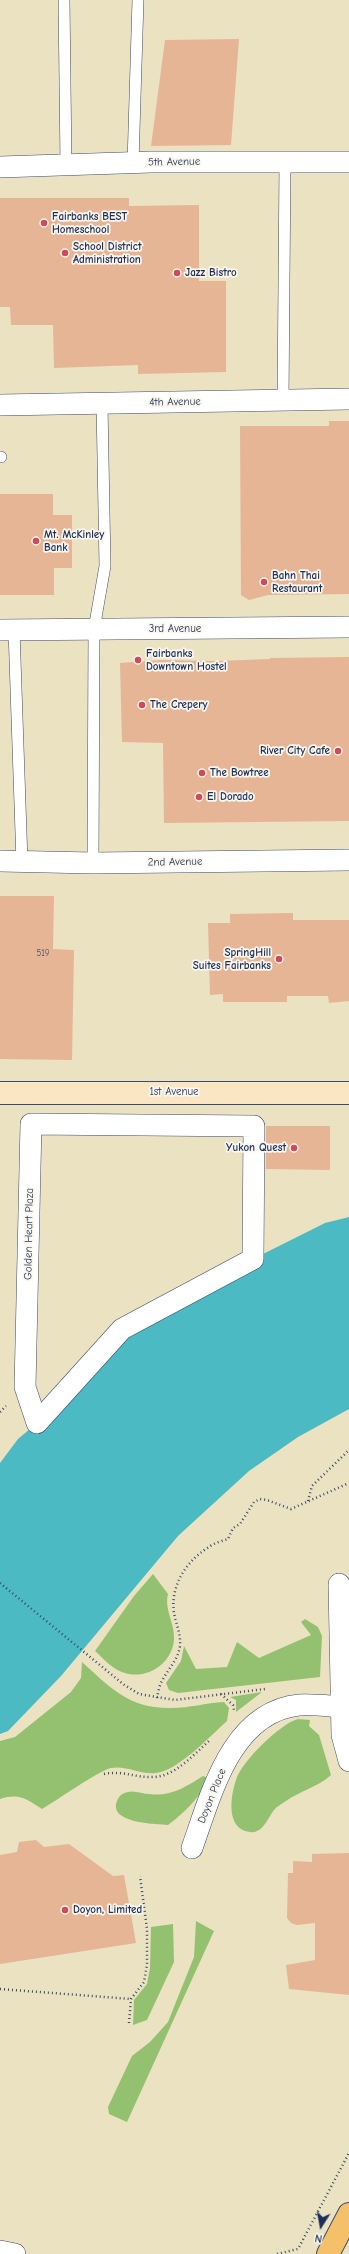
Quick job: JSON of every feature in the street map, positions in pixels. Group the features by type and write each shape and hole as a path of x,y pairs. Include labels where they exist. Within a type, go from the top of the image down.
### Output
{"main road":[{"name":"1st Avenue","path":"0,1093 349,1092"},
{"path":"328,2254 349,2214"}],"street":[{"name":"5th Avenue","path":"0,167 133,163 349,162"},
{"name":"4th Avenue","path":"0,405 349,399"},
{"name":"3rd Avenue","path":"7,630 349,627"},
{"name":"2nd Avenue","path":"0,861 93,862 349,860"},
{"name":"Golden Heart Plaza","path":"31,1124 254,1126 253,1259 190,1290 122,1329 37,1423 25,1387 31,1124"},
{"path":"339,1584 342,1735 349,1761"},
{"name":"Doyon Place","path":"192,1848 218,1775 244,1733 273,1712 299,1705 341,1707"},
{"path":"0,2252 15,2254"}],"lane":[{"path":"64,0 66,165"},
{"path":"133,163 138,0"},
{"path":"283,400 284,163"},
{"path":"93,862 94,629 105,566 102,404"},
{"path":"7,630 22,862"}],"path":[{"path":"308,1501 312,1486 349,1450"},
{"path":"156,1698 161,1681 171,1668 180,1646 179,1629 174,1613 174,1595 180,1576 191,1562 209,1546 228,1539 233,1528 240,1524 254,1502 260,1499 291,1509 349,1483"},
{"path":"0,1583 123,1684 139,1694 175,1700 271,1689 265,1693"},
{"path":"221,1694 233,1705 232,1718"},
{"path":"104,1774 123,1772 153,1777 162,1776 179,1766 214,1737"},
{"path":"129,2023 131,1999 144,1982 147,1965 148,1928 140,1876"},
{"path":"0,1988 131,1999"},
{"path":"278,2254 298,2249 349,2153"}],"green space":[{"path":"153,1574 168,1594 167,1606 174,1633 173,1648 164,1662 150,1672 133,1675 121,1672 105,1661 95,1651 134,1596"},
{"path":"305,1619 318,1627 322,1636 320,1677 178,1693 169,1690 166,1683 181,1661 184,1646 196,1669 227,1667 237,1642 259,1658 311,1635 301,1622"},
{"path":"82,1662 112,1688 132,1701 144,1705 172,1708 224,1702 229,1708 227,1721 184,1760 165,1771 145,1773 117,1767 111,1768 87,1780 42,1809 27,1800 18,1797 7,1797 0,1799 0,1741 15,1737 71,1692 81,1678"},
{"path":"262,1692 236,1712 236,1700 230,1697"},
{"path":"298,1719 310,1720 309,1726 319,1735 331,1775 320,1783 278,1806 265,1825 256,1832 245,1831 239,1827 232,1816 234,1786 239,1772 253,1754 272,1735"},
{"path":"203,1776 208,1778 197,1798 168,1825 134,1821 119,1814 116,1808 118,1799 124,1793 133,1791 157,1795 171,1793"},
{"path":"196,1921 214,1931 127,2122 109,2114 108,2107 132,2056 150,2042 168,2022 194,1957"},
{"path":"173,1924 174,1962 147,2020 133,2025 134,2000 147,1984 150,1968 151,1927"}],"water":[{"path":"349,1217 349,1409 298,1437 249,1471 178,1536 61,1676 8,1731 0,1734 0,1463 18,1439 37,1423 122,1329 253,1259 325,1223"}],"building":[{"path":"239,39 231,145 151,146 165,40"},
{"path":"0,198 129,198 129,206 199,205 199,281 226,281 226,372 138,374 138,365 54,368 53,325 11,325 10,307 0,307"},
{"path":"329,421 349,421 349,594 268,595 249,600 241,595 240,426 329,426"},
{"name":"Mt. McKinley Bank","path":"0,494 53,494 53,515 72,515 72,568 54,568 54,595 0,595"},
{"path":"349,657 349,821 164,823 163,743 122,742 120,663 162,660 216,661 270,658"},
{"path":"0,896 54,896 53,949 74,950 72,1060 0,1059"},
{"name":"SpringHill Suites Fairbanks","path":"293,913 293,920 349,920 349,1001 329,1003 328,996 287,996 287,1002 223,1002 223,994 210,995 208,923 230,923 230,914"},
{"name":"Yukon Quest","path":"266,1126 330,1126 330,1170 266,1169"},
{"name":"Doyon, Limited","path":"36,1840 44,1847 69,1844 113,1876 124,1875 136,1943 0,1964 0,1855 17,1852 19,1842"},
{"path":"349,1853 349,1995 289,1989 286,1965 315,1960 315,1923 297,1925 291,1923 287,1918 288,1873 293,1873 293,1861 312,1862 312,1854"}],"place":[{"name":"Fairbanks BEST Homeschool","path":"44,223"},
{"name":"School District Administration","path":"65,253"},
{"name":"Jazz Bistro","path":"177,273"},
{"name":"Mt. McKinley Bank","path":"36,541"},
{"name":"Bahn Thai Restaurant","path":"264,582"},
{"name":"Fairbanks Downtown Hostel","path":"138,660"},
{"name":"The Crepery","path":"142,705"},
{"name":"River City Cafe","path":"338,751"},
{"name":"The Bowtree","path":"202,773"},
{"name":"El Dorado","path":"199,797"},
{"name":"SpringHill Suites Fairbanks","path":"279,959"},
{"name":"Yukon Quest","path":"294,1148"},
{"name":"Doyon, Limited","path":"65,1910"}]}
